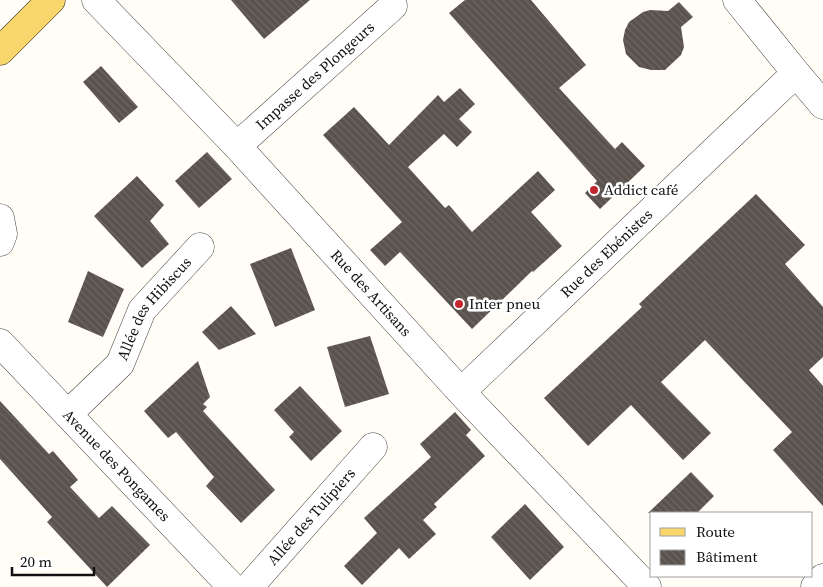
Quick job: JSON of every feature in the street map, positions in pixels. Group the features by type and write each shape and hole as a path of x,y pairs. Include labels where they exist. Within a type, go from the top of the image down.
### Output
{"main road":[{"path":"0,51 50,0"}],"street":[{"name":"Rue des Artisans","path":"96,0 237,146 461,392 647,587"},
{"path":"737,0 823,105"},
{"name":"Impasse des Plongeurs","path":"237,146 393,6"},
{"name":"Rue des Ebénistes","path":"461,392 796,73"},
{"path":"0,218 3,234 0,242"},
{"name":"Allée des Hibiscus","path":"68,414 120,364 142,310 200,247"},
{"name":"Avenue des Pongames","path":"0,343 232,587"},
{"name":"Allée des Tulipiers","path":"249,587 373,447"},
{"path":"815,587 823,578"}],"building":[{"path":"231,0 310,0 264,39"},
{"path":"465,0 531,0 586,65 559,88 615,149 622,142 645,166 600,209 585,193 597,181 449,13"},
{"path":"679,2 693,17 681,27 684,47 681,55 665,70 651,70 639,67 626,54 623,40 629,22 643,12 650,10 668,11"},
{"path":"101,66 138,107 119,123 83,82"},
{"path":"460,88 475,104 459,119 472,132 457,147 444,134 408,167 445,208 449,205 472,232 538,171 555,190 531,212 562,246 532,271 472,329 400,252 385,266 370,250 402,222 323,135 354,107 389,145 438,95 444,102"},
{"path":"207,152 232,179 199,208 175,181"},
{"path":"137,176 164,205 150,221 169,244 142,268 94,216"},
{"path":"756,194 805,245 785,264 823,307 823,357 809,370 823,386 823,506 773,450 792,432 705,340 661,382 711,433 683,460 631,405 588,446 544,398 642,307 639,304"},
{"path":"291,248 315,310 275,327 250,264"},
{"path":"88,271 124,289 103,337 68,322"},
{"path":"231,306 256,334 219,350 202,332"},
{"path":"370,336 389,394 345,407 327,347"},
{"path":"198,361 210,397 203,404 207,407 203,411 275,490 241,523 206,486 214,477 176,432 168,438 144,411"},
{"path":"300,386 342,431 311,461 289,437 294,432 274,410"},
{"path":"0,401 49,454 53,451 78,480 70,487 99,518 112,506 150,545 107,587 47,522 52,517 0,459"},
{"path":"455,412 471,430 466,435 485,456 434,504 437,507 423,520 436,534 409,559 399,548 362,585 344,566 377,533 364,518 431,457 420,444"},
{"path":"691,472 714,496 698,512 648,513"},
{"path":"525,504 564,547 530,580 491,537"}],"place":[{"name":"Addict café","path":"594,190"},
{"name":"Inter pneu","path":"459,304"}]}
